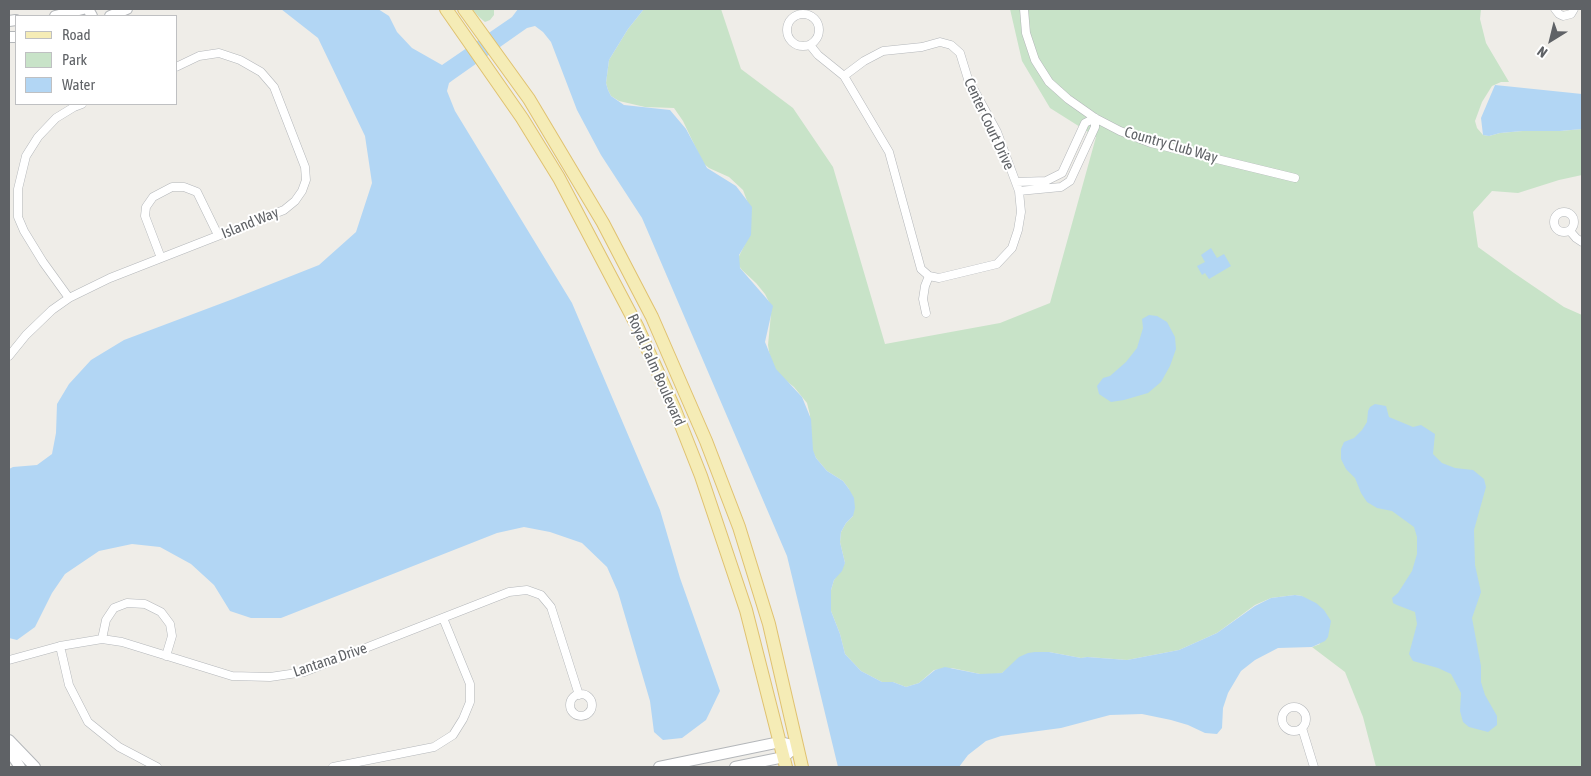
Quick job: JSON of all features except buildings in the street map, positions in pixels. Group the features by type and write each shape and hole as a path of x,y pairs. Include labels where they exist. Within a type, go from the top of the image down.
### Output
{"main road":[{"name":"Royal Palm Boulevard","path":"446,9 522,118 559,178 637,326 676,410 701,476 746,610 785,762"},
{"name":"Royal Palm Boulevard","path":"464,9 528,99 603,222 652,317 698,424 739,527 769,624 802,767"}],"street":[{"path":"59,15 82,9"},
{"path":"112,15 127,9"},
{"name":"Country Club Way","path":"1024,9 1026,33 1035,60 1049,82 1068,99 1095,118 1120,131 1151,143 1295,178"},
{"path":"1555,9 1563,16 1571,14 1574,9"},
{"path":"798,14 809,14 817,22 819,32 814,42 810,45 794,44 786,30 790,20 798,14"},
{"name":"Center Court Drive","path":"844,76 864,61 883,51 922,47 940,42 951,45 960,53 968,79 997,132 1019,191 1021,212 1012,248 997,264 938,278 929,276"},
{"path":"810,45 818,55 844,76 890,152 921,270 929,276 923,299 926,312"},
{"name":"Island Way","path":"9,356 26,335 52,310 69,298 110,278 284,210 295,201 302,191 306,180 305,167 274,87 261,72 240,60 219,52 199,56 178,66"},
{"path":"69,298 43,262 24,231 18,217 18,189 26,156 38,137 56,118 79,105"},
{"path":"1016,182 1046,181 1062,173 1086,122 1095,118 1095,128 1070,181 1059,187 1019,191"},
{"path":"1055,177 1059,187"},
{"path":"161,258 144,216 146,207 153,198 172,187 184,187 197,192 218,235"},
{"path":"1570,230 1582,242"},
{"name":"Lantana Drive","path":"9,660 60,646 102,639 122,642 232,676 270,677 304,672 509,592 527,590 534,591 546,600 551,608 578,695"},
{"path":"102,639 106,620 114,608 127,603 144,604 161,612 170,624 172,636 166,656"},
{"path":"333,767 434,747 452,735 463,720 470,702 470,684 443,618"},
{"path":"60,646 69,685 88,722 119,747 158,767"},
{"path":"1302,728 1314,767"},
{"path":"9,740 36,767"},
{"path":"659,767 780,742 797,746 785,762 735,767"},
{"path":"9,751 20,767"}],"green space":[{"path":"472,9 494,9 494,15 485,22"},
{"path":"644,9 721,9 741,69 793,108 833,167 885,344 1000,323 1050,303 1096,137 1050,108 1022,61 1010,9 1481,9 1480,19 1486,43 1509,82 1501,82 1492,86 1482,102 1475,121 1477,128 1483,135 1489,136 1522,131 1582,129 1582,175 1518,193 1492,191 1473,212 1478,247 1564,307 1582,315 1582,767 1376,767 1363,717 1345,672 1312,647 1320,644 1302,596 1295,595 1271,598 1255,605 1217,633 1179,650 1127,660 1081,658 1049,652 1011,666 1002,673 996,674 980,674 952,668 934,670 919,683 906,687 893,682 882,682 861,671 845,654 831,611 831,590 834,580 845,563 840,542 841,532 853,516 849,489 843,481 827,471 816,458 811,447 810,415 807,403 794,387 775,372 770,358 768,345 771,314 769,302 756,283 739,266 738,258 745,244 749,206 743,190 729,177 709,168 703,163 683,121 674,108 645,107 619,101 611,96 608,90 606,83 609,60 628,29"}],"water":[{"path":"281,9 378,9 389,16 397,32 412,48 442,65 512,17 518,9 644,9 628,29 609,60 606,83 608,90 611,96 624,105 670,110 686,129 707,168 736,186 752,207 751,235 739,255 740,268 773,306 765,342 776,369 802,397 811,419 813,450 816,458 827,471 843,481 854,498 855,508 853,516 841,532 840,542 845,563 842,571 834,580 831,590 831,611 845,654 861,671 882,682 893,682 906,687 919,683 935,670 945,667 980,674 1002,673 1019,657 1035,652 1049,652 1081,658 1127,660 1179,650 1217,633 1255,606 1271,598 1295,595 1302,596 1316,603 1324,610 1331,621 1328,637 1325,641 1312,647 1278,648 1255,660 1241,671 1228,693 1223,708 1222,728 1217,734 1205,733 1188,725 1142,714 1110,715 1061,728 1001,736 986,741 968,755 959,767 838,767 787,556 642,218 601,155 577,110 551,42 535,26 527,28 453,80 449,83 447,91 455,111 572,303 660,510 680,578 720,691 706,720 682,738 663,740 654,732 650,701 618,592 607,567 582,543 550,532 524,527 497,533 281,618 251,618 230,611 214,585 191,564 160,547 132,544 99,551 65,574 52,593 35,627 17,640 9,638 9,469 37,465 52,454 56,433 57,404 69,384 91,360 124,340 319,265 356,232 372,183 365,136 318,38"},
{"path":"1495,85 1582,94 1582,129 1522,131 1489,136 1483,135 1481,118"},
{"path":"1211,248 1217,258 1224,254 1231,266 1209,279 1205,273 1202,275 1197,266 1205,262 1201,255"},
{"path":"1149,315 1157,316 1167,322 1175,337 1176,349 1170,366 1161,382 1148,393 1111,402 1099,394 1097,386 1103,378 1110,376 1126,362 1137,348 1143,328 1142,319"},
{"path":"1375,404 1386,406 1389,417 1413,427 1421,425 1435,434 1433,454 1442,463 1455,468 1473,470 1484,479 1486,487 1474,530 1475,565 1481,592 1472,618 1481,666 1481,682 1485,695 1497,716 1497,725 1488,732 1469,727 1463,722 1460,711 1461,693 1451,674 1413,661 1409,654 1417,624 1415,612 1393,603 1392,598 1398,593 1412,571 1417,554 1417,537 1414,527 1392,511 1377,508 1367,502 1355,478 1346,469 1341,459 1341,449 1344,442 1354,438 1362,430 1367,422 1370,407"}]}
